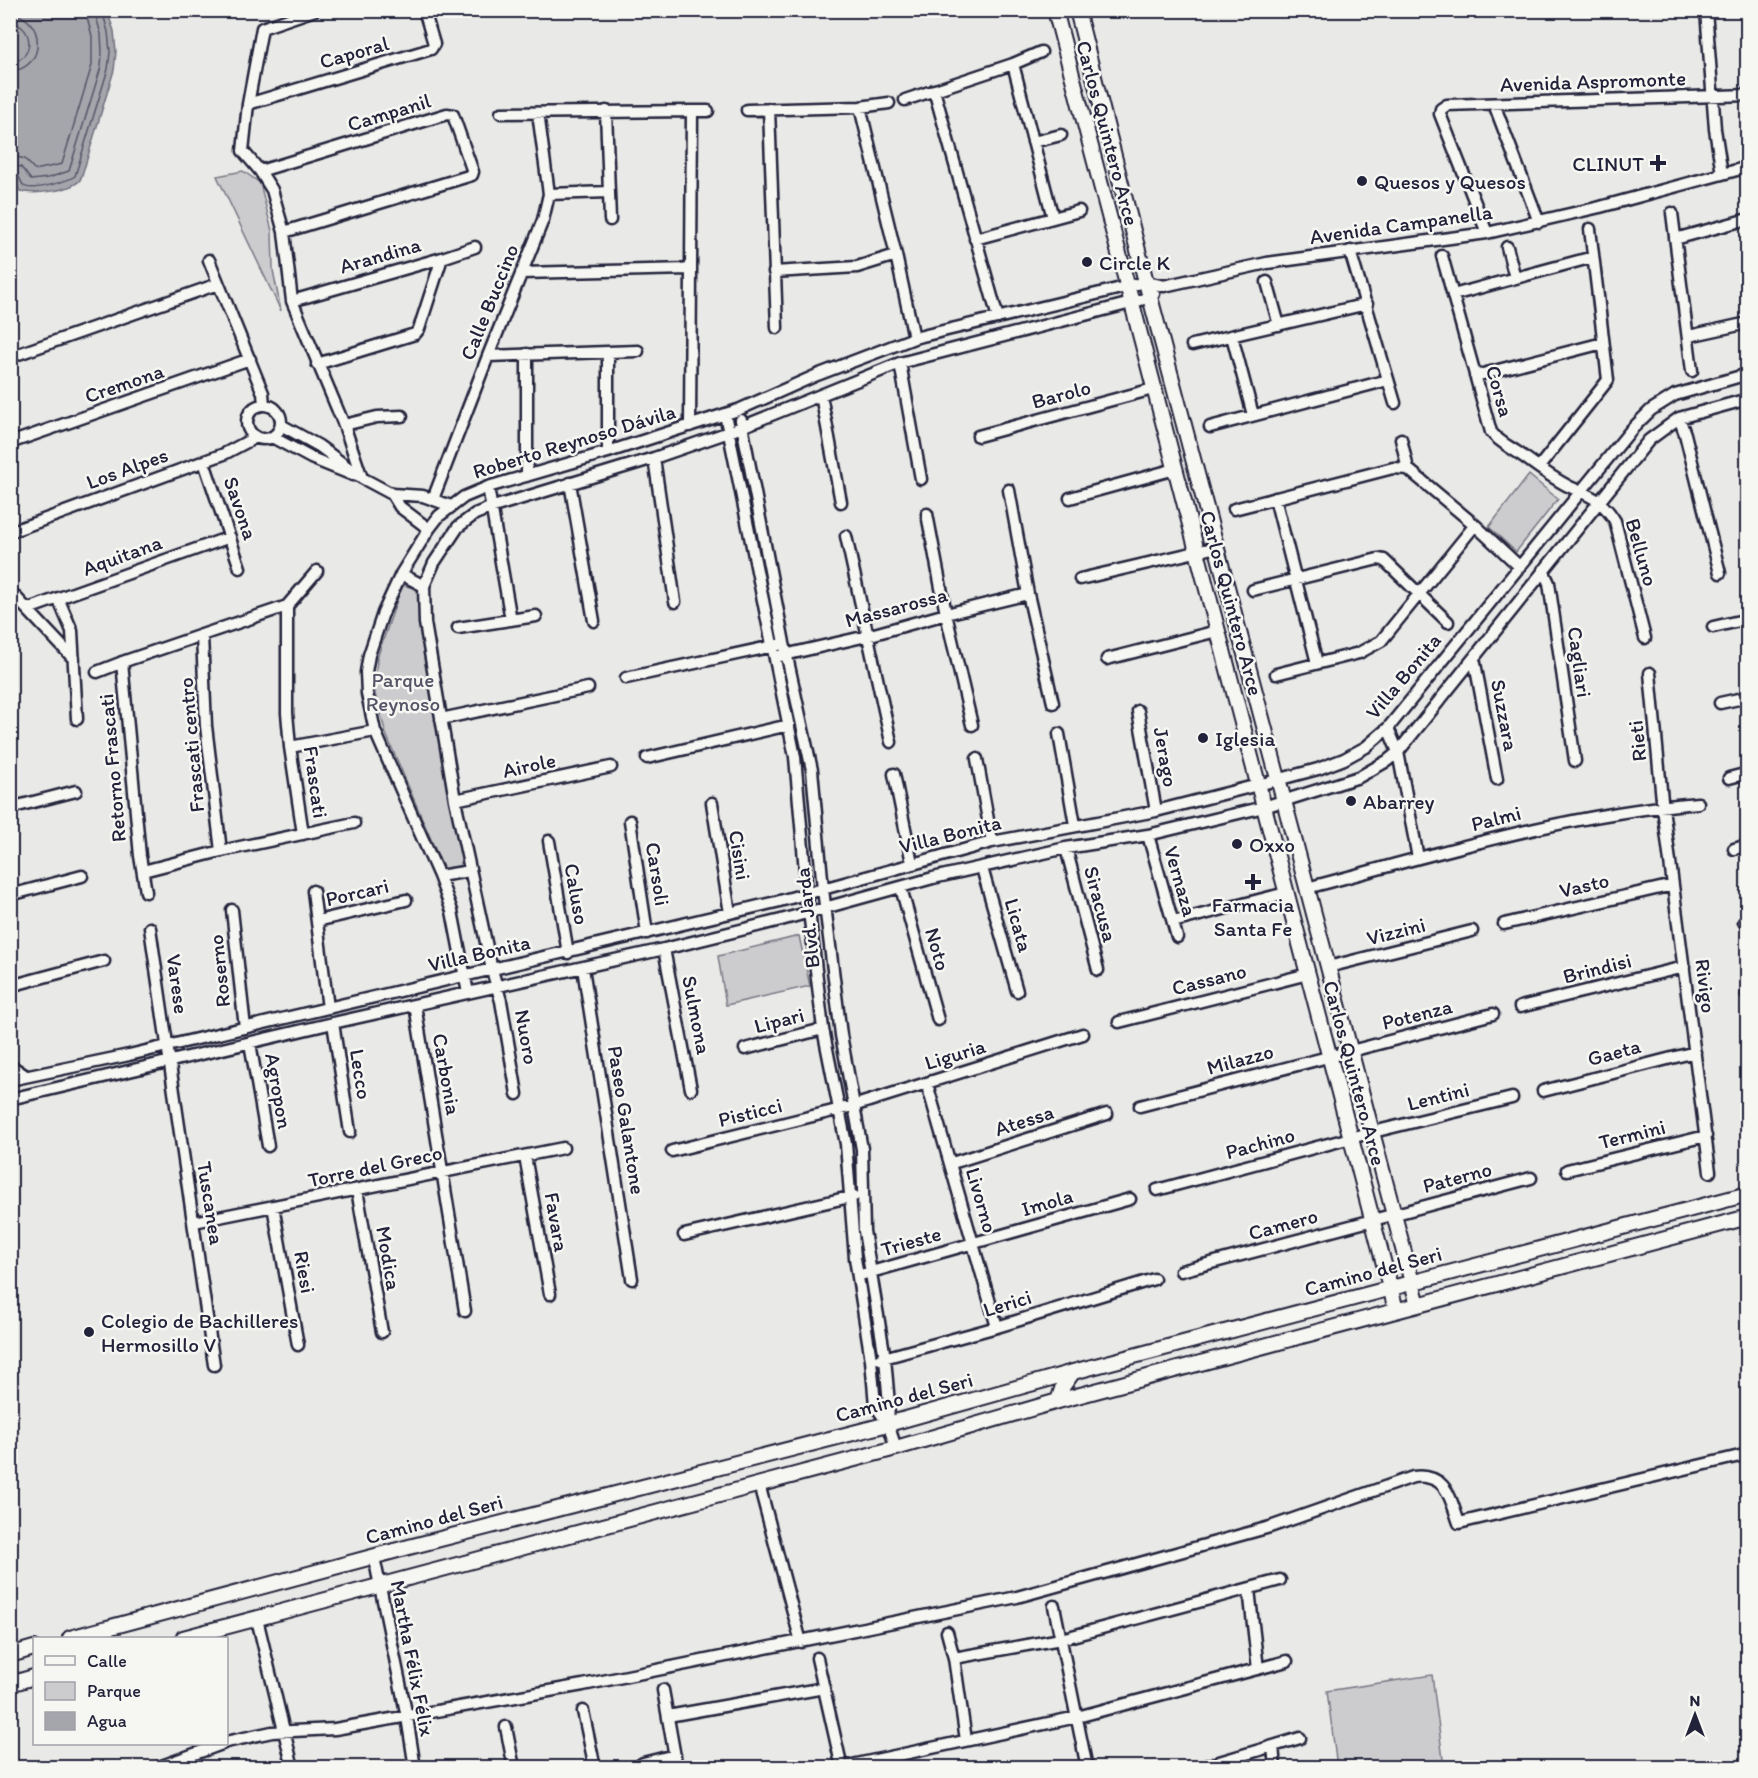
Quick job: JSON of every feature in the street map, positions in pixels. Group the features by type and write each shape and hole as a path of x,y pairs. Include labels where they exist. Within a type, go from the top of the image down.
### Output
{"main road":[{"name":"Carlos Quintero Arce","path":"1055,10 1396,1310"},
{"name":"Carlos Quintero Arce","path":"1077,10 1146,282 1418,1305"},
{"path":"1064,45 1085,40"},
{"name":"Camino del Seri","path":"74,1637 888,1424 1073,1372 1748,1194"},
{"name":"Camino del Seri","path":"187,1637 1748,1217"},
{"path":"1058,1401 1073,1372"},
{"path":"10,1654 33,1648"},
{"path":"10,1684 33,1677"}],"street":[{"path":"315,10 262,28 248,104 243,151 272,190 284,232 292,301 344,425 362,478"},
{"name":"Caporal","path":"248,104 431,50 434,44 424,10"},
{"path":"1706,10 1712,97 1722,174"},
{"path":"905,99 1013,64 1041,52"},
{"path":"1013,64 1053,218"},
{"path":"934,90 998,318"},
{"name":"Avenida Aspromonte","path":"1487,233 1440,114 1447,105 1748,95"},
{"path":"747,110 860,107 890,103"},
{"path":"1494,104 1539,222"},
{"path":"860,107 913,333"},
{"path":"769,109 777,328"},
{"path":"606,111 610,220"},
{"path":"690,426 692,111"},
{"path":"501,113 708,111"},
{"name":"Calle Buccino","path":"433,500 488,356 539,233 549,194 538,113"},
{"name":"Campanil","path":"260,171 447,114 453,115 473,172 470,176 284,232"},
{"path":"1034,142 1061,135"},
{"name":"Avenida Campanella","path":"1146,282 1164,286 1267,263 1487,233 1539,222 1748,167"},
{"path":"549,194 609,192"},
{"path":"975,239 1079,211"},
{"path":"1672,213 1692,370"},
{"path":"1675,239 1748,219"},
{"path":"1539,467 1607,383 1608,375 1590,229"},
{"path":"1507,247 1515,278"},
{"path":"442,258 475,248"},
{"path":"1350,250 1395,403"},
{"path":"774,272 857,267 896,255"},
{"name":"Corsa","path":"1442,256 1491,432 1568,486 1581,490"},
{"path":"1453,295 1593,257"},
{"name":"Arandina","path":"292,301 442,258"},
{"name":"Arandina","path":"317,364 415,334 442,258"},
{"path":"209,260 263,393 264,405"},
{"path":"521,273 690,269"},
{"name":"Roberto Reynoso Dávila","path":"468,993 452,911 439,876 375,731 367,694 366,672 369,655 383,613 401,574 429,529 450,506 488,487 608,452 738,410 913,333 998,318 1146,282"},
{"path":"1267,282 1279,325"},
{"path":"10,357 218,284"},
{"name":"Avenida Campanella","path":"1150,297 1164,286"},
{"name":"Roberto Reynoso Dávila","path":"496,986 455,800 425,623 424,586 434,562 458,527 475,514 490,508 654,458 729,432 900,363 1150,297"},
{"path":"1192,345 1367,304"},
{"path":"1689,336 1747,327"},
{"path":"1232,336 1253,415"},
{"path":"1475,376 1603,343"},
{"path":"488,356 638,351"},
{"path":"608,352 608,452"},
{"path":"527,354 527,476"},
{"name":"Cremona","path":"10,443 250,359"},
{"path":"900,363 921,479"},
{"name":"Villa Bonita","path":"10,1080 167,1046 730,914 992,842 1156,811 1279,780 1344,759 1366,747 1388,728 1581,490 1631,430 1651,410 1684,392 1748,374"},
{"path":"1210,427 1388,380"},
{"name":"Barolo","path":"978,436 1153,389"},
{"path":"821,395 841,502"},
{"name":"Villa Bonita","path":"10,1099 333,1023 664,949 933,878 1066,849 1148,835 1285,802 1359,777 1388,761 1398,752 1649,440 1679,418 1748,399"},
{"path":"264,405 277,411 281,425 272,437 264,440 256,437 247,428 248,415 252,410 264,405"},
{"name":"Blvd. Jarda","path":"738,410 812,770 825,908 841,1035 862,1149 864,1232 885,1358 890,1404 888,1424"},
{"name":"Blvd. Jarda","path":"726,414 773,652 784,727 798,778 807,894 823,1029 846,1144 849,1197 875,1405 888,1424"},
{"path":"344,425 377,417 402,416"},
{"path":"1679,418 1720,573"},
{"path":"281,425 319,446 362,478"},
{"name":"Los Alpes","path":"10,532 204,462 238,448 256,437"},
{"path":"272,437 311,458 362,478 392,494 411,494 450,506"},
{"path":"1401,439 1408,469"},
{"path":"654,458 675,602"},
{"name":"Savona","path":"204,462 240,568"},
{"path":"1233,509 1393,468 1408,469 1475,525 1520,567"},
{"path":"1070,498 1175,469"},
{"path":"570,483 594,621"},
{"path":"488,487 511,620"},
{"path":"1009,490 1028,594 1053,703"},
{"name":"Belluno","path":"1581,490 1600,502 1616,521 1645,638"},
{"path":"392,494 400,507 429,529"},
{"path":"1275,498 1317,663"},
{"path":"927,514 946,614 972,725"},
{"path":"1276,674 1359,653 1381,641 1475,525"},
{"name":"Aquitana","path":"28,609 230,537"},
{"path":"846,537 891,742"},
{"path":"1080,579 1217,547"},
{"path":"1253,590 1378,559 1384,560 1448,622"},
{"name":"Cagliari","path":"1543,570 1549,583 1575,761"},
{"path":"97,672 287,606 317,571"},
{"path":"401,574 424,586"},
{"path":"10,591 74,659"},
{"name":"Massarossa","path":"626,678 867,636 1028,594"},
{"path":"58,598 72,631 77,719"},
{"name":"Frascati","path":"142,871 303,834 290,747 287,606"},
{"path":"458,628 536,616"},
{"path":"1713,627 1748,619"},
{"path":"1107,659 1217,631"},
{"name":"Frascati centro","path":"202,636 206,726 222,851"},
{"name":"Suzzara","path":"1474,658 1497,778"},
{"name":"Retorno Frascati","path":"122,662 146,892"},
{"name":"Rieti","path":"1650,673 1663,806"},
{"path":"441,719 588,688"},
{"path":"1720,703 1748,697"},
{"name":"Jerago","path":"1138,711 1156,811"},
{"path":"647,758 784,727"},
{"path":"1388,728 1398,752 1418,858"},
{"path":"290,747 375,731"},
{"path":"1059,734 1075,825"},
{"path":"976,759 992,842"},
{"name":"Airole","path":"455,800 611,767"},
{"path":"1730,778 1748,773"},
{"path":"894,774 912,863"},
{"path":"10,808 76,791"},
{"name":"Cisini","path":"712,803 730,914"},
{"name":"Palmi","path":"1307,888 1559,823 1663,806 1698,803"},
{"name":"Rivigo","path":"1663,806 1710,1172"},
{"name":"Carsoli","path":"630,820 647,933"},
{"path":"303,834 354,823"},
{"name":"Vernaza","path":"1148,835 1177,937"},
{"name":"Caluso","path":"549,841 568,952"},
{"path":"1734,849 1748,845"},
{"name":"Siracusa","path":"1066,849 1098,970"},
{"name":"Licata","path":"982,868 1017,992"},
{"path":"439,876 470,871"},
{"path":"10,895 82,876"},
{"name":"Vasto","path":"1504,924 1673,885"},
{"name":"Noto","path":"901,888 938,1020"},
{"path":"313,891 328,1008"},
{"path":"1173,922 1286,893"},
{"name":"Porcari","path":"317,921 406,900"},
{"name":"Roserno","path":"232,910 245,1028"},
{"name":"Varese","path":"150,928 167,1046"},
{"name":"Vizzini","path":"1328,967 1472,931"},
{"name":"Sulmona","path":"664,949 691,1089"},
{"path":"10,986 104,961"},
{"name":"Brindisi","path":"1520,1007 1684,967"},
{"name":"Paseo Galantone","path":"583,968 632,1279"},
{"name":"Cassano","path":"1119,1022 1308,974"},
{"name":"Nuoro","path":"496,986 501,1001 517,1094"},
{"name":"Carbonia","path":"415,1005 465,1311"},
{"name":"Potenza","path":"1351,1050 1493,1014"},
{"name":"Lecco","path":"333,1023 350,1132"},
{"name":"Lipari","path":"745,1049 823,1029"},
{"name":"Liguria","path":"838,1109 927,1084 1083,1034"},
{"name":"Agropon","path":"250,1043 268,1146"},
{"name":"Tuscanea","path":"167,1046 214,1365"},
{"name":"Milazzo","path":"1140,1106 1351,1050"},
{"name":"Gaeta","path":"1543,1091 1695,1052"},
{"path":"10,1065 26,1076"},
{"name":"Livorno","path":"927,1084 952,1163 998,1327"},
{"name":"Lentini","path":"1373,1132 1512,1098"},
{"name":"Pisticci","path":"672,1151 838,1109"},
{"name":"Atessa","path":"952,1163 1107,1114"},
{"name":"Pachino","path":"1157,1190 1373,1132"},
{"name":"Termini","path":"1567,1170 1706,1136"},
{"name":"Torre del Greco","path":"194,1222 563,1148"},
{"name":"Favara","path":"525,1156 550,1294"},
{"name":"Paterno","path":"1395,1215 1531,1178"},
{"name":"Modica","path":"357,1190 382,1332"},
{"path":"684,1235 863,1194"},
{"name":"Imola","path":"974,1243 1130,1199"},
{"name":"Riesi","path":"273,1206 298,1345"},
{"name":"Camero","path":"1182,1271 1395,1215"},
{"name":"Trieste","path":"858,1275 974,1243"},
{"name":"Lerici","path":"871,1360 998,1327 1154,1279"},
{"path":"888,1424 896,1448"},
{"path":"228,1742 261,1734 322,1731 606,1680 1017,1598 1270,1527 1423,1475 1440,1481 1446,1488 1459,1523 1748,1454"},
{"path":"759,1484 801,1642"},
{"name":"Martha Félix Félix","path":"374,1557 378,1587 407,1716 415,1767"},
{"path":"954,1658 1061,1639 1280,1580"},
{"path":"1248,1589 1258,1669"},
{"path":"1054,1606 1087,1767"},
{"path":"257,1619 293,1767"},
{"path":"947,1632 954,1658 966,1740"},
{"path":"817,1658 841,1767 1077,1717 1287,1661"},
{"path":"668,1716 825,1688"},
{"path":"663,1690 677,1767"},
{"path":"583,1711 595,1767"},
{"path":"506,1727 514,1767"},
{"path":"1199,1767 1300,1738"},
{"path":"156,1767 218,1745"},
{"path":"1273,1746 1275,1767"},
{"path":"635,1767 675,1755"}],"green space":[{"path":"243,171 260,183 272,231 273,270 281,311 217,176"},
{"path":"1529,475 1558,499 1516,552 1489,527"},
{"name":"Parque Reynoso","path":"402,585 418,589 422,598 421,619 429,683 464,853 459,866 445,872 386,734 375,694 377,658"},
{"path":"799,936 810,986 726,1005 718,956"},
{"path":"1432,1675 1444,1767 1337,1767 1327,1691"}],"water":[{"path":"11,10 107,11 114,31 116,52 114,70 80,180 69,187 42,192 20,191 11,171 10,52 16,46 11,34"}],"place":[{"name":"CLINUT","path":"1658,163"},
{"name":"Quesos y Quesos","path":"1362,181"},
{"name":"Circle K","path":"1087,262"},
{"name":"Iglesia","path":"1203,738"},
{"name":"Abarrey","path":"1351,801"},
{"name":"Oxxo","path":"1237,844"},
{"name":"Farmacia Santa Fe","path":"1253,882"},
{"name":"Colegio de Bachilleres Hermosillo V","path":"89,1332"}]}
